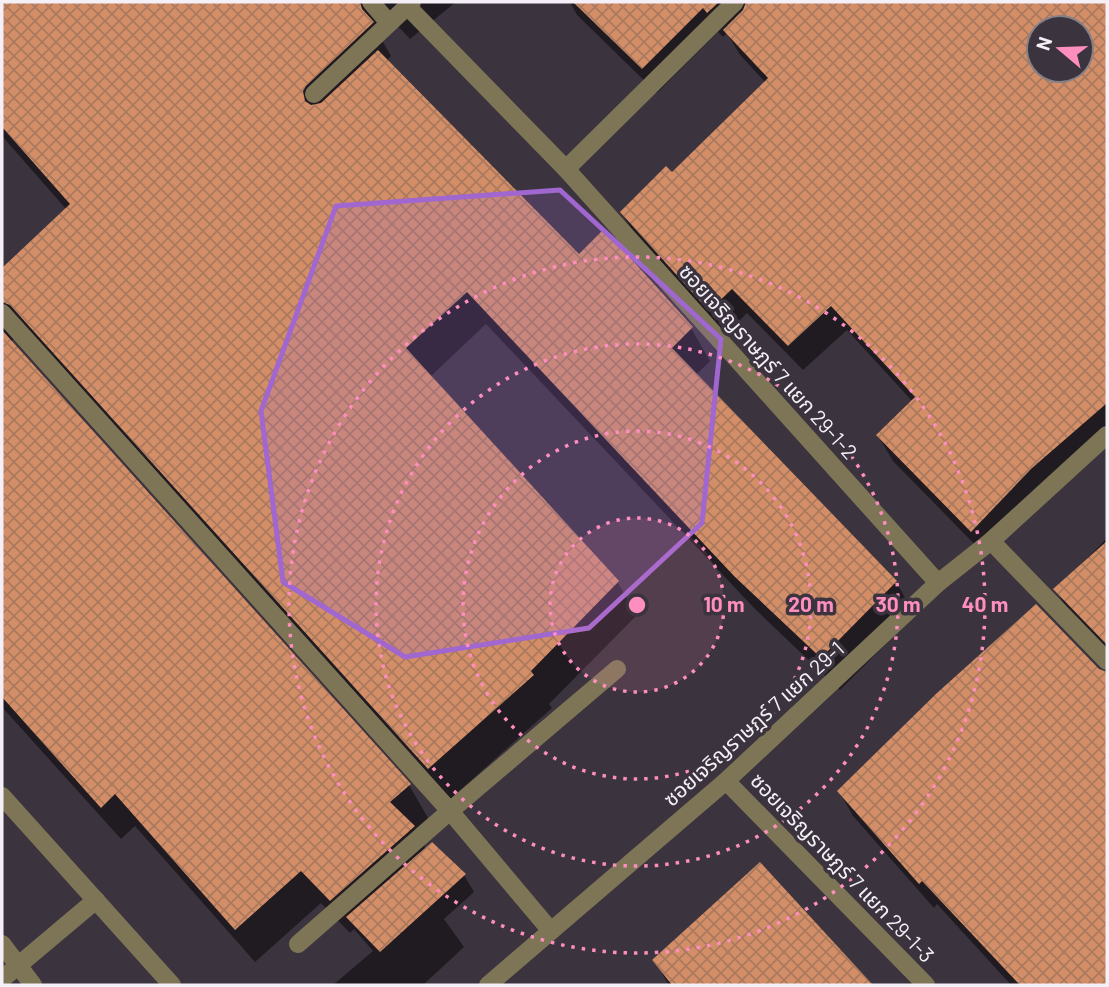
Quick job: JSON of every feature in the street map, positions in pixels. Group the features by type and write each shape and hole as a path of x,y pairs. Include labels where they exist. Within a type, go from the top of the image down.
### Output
{"street":[{"path":"371,2 389,23"},
{"path":"566,169 736,2"},
{"name":"ซอยเจริญราษฎร์ 7 แยก 29-1-2","path":"314,94 410,4 566,169 938,583"},
{"path":"2,313 450,811 551,931"},
{"name":"ซอยเจริญราษฎร์ 7 แยก 29-1","path":"488,985 726,781 938,583 991,541 1107,435"},
{"path":"991,541 1107,661"},
{"path":"298,944 617,669"},
{"name":"ซอยเจริญราษฎร์ 7 แยก 29-1-3","path":"726,781 926,985"},
{"path":"2,796 172,985"},
{"path":"2,979 96,900"},
{"path":"2,944 33,985"}],"highlighted area":[{"path":"560,190 721,339 702,523 589,628 405,657 283,582 261,411 336,206"}],"building":[{"path":"2,2 360,2 362,9 374,22 306,86 303,91 305,101 311,105 321,103 378,50 579,254 604,229 693,327 672,348 897,581 821,658 735,577 467,292 406,348 619,581 531,671 534,675 428,769 10,305 2,302 2,268 70,204 2,127"},
{"path":"573,2 719,2 707,13 703,8 642,69"},
{"path":"746,2 1107,2 1107,403 1031,469 971,532 876,435 915,397 831,306 788,346 732,289 709,311 620,212 666,166 672,172 768,78 723,30 743,10"},
{"path":"2,330 411,784 390,802 415,826 330,901 301,871 235,930 115,794 101,808 2,697"},
{"path":"1107,541 1107,645 1053,589"},
{"path":"1036,604 1099,669 1107,672 1107,985 1020,985 922,881 919,884 837,791 937,693"},
{"path":"432,842 466,874 380,952 346,917"},
{"path":"760,862 873,985 672,985 652,960"}]}
